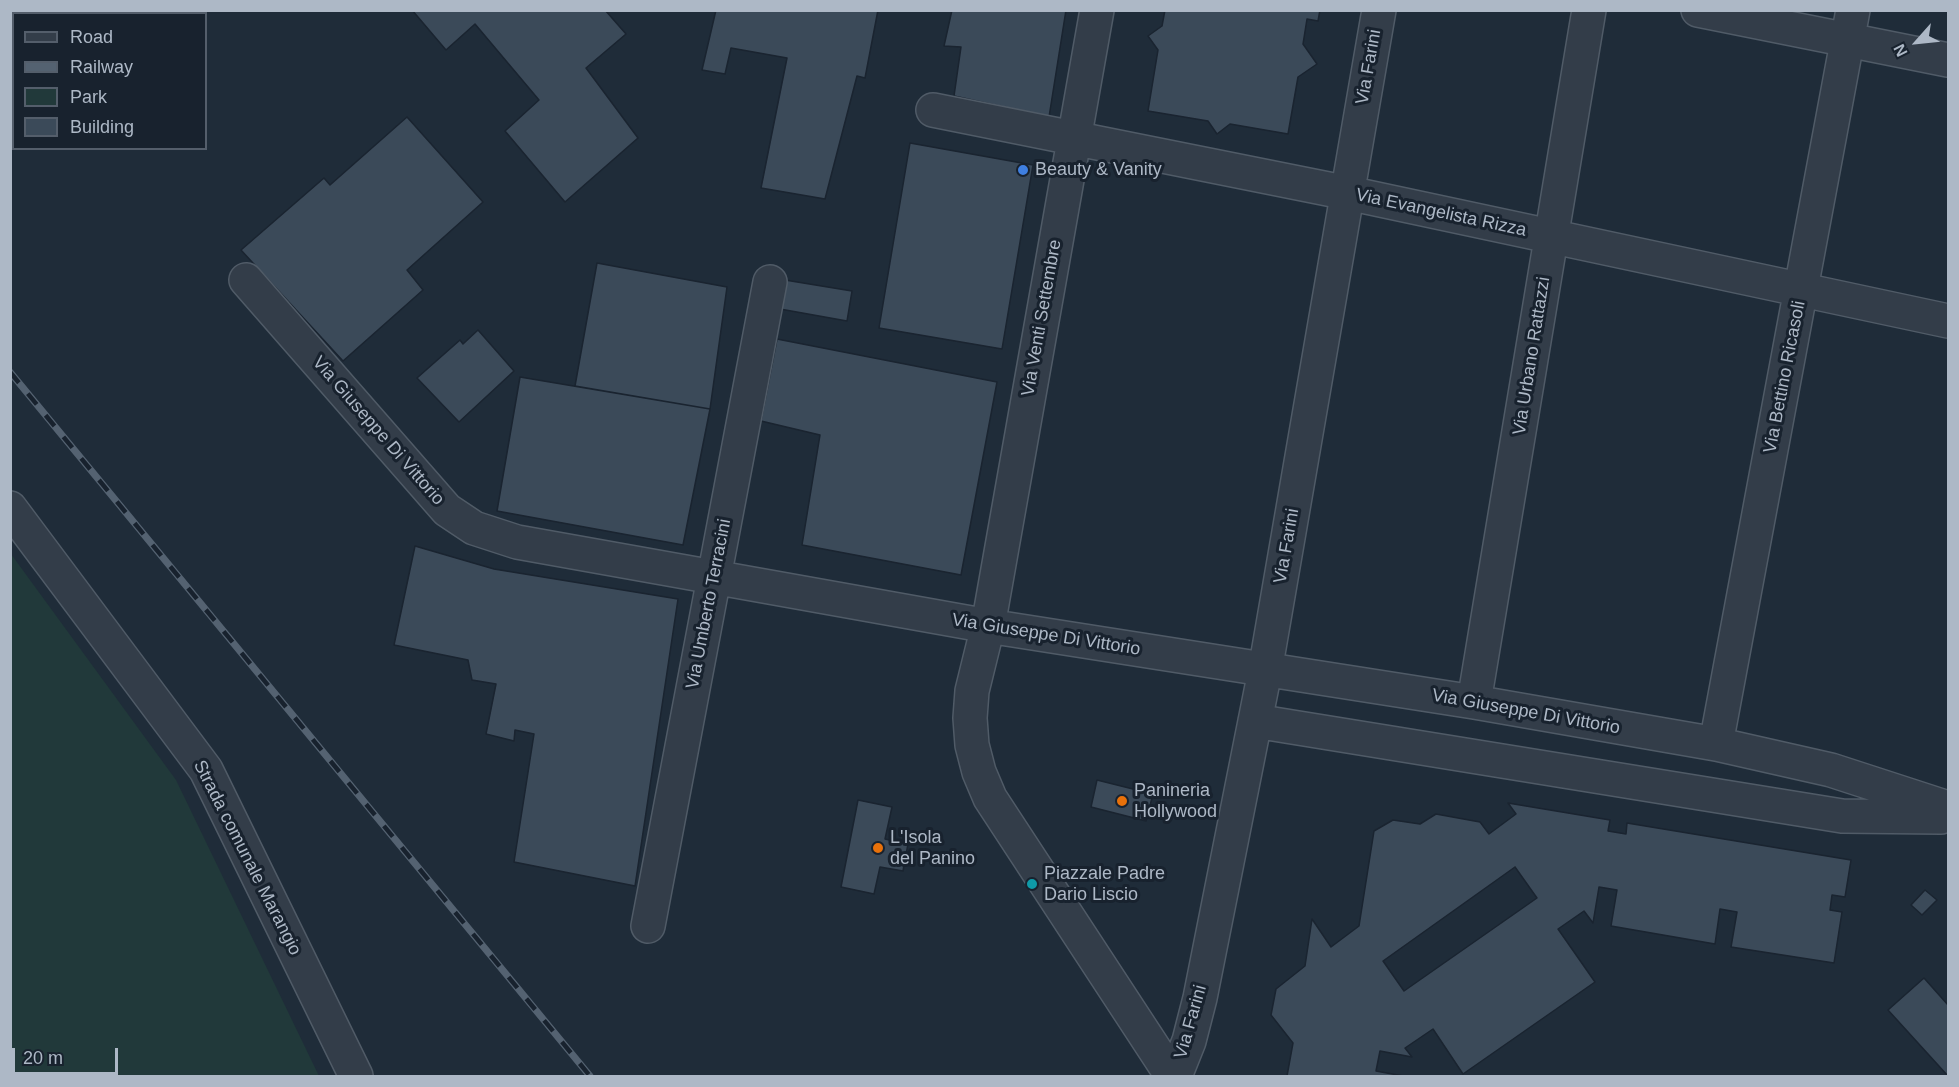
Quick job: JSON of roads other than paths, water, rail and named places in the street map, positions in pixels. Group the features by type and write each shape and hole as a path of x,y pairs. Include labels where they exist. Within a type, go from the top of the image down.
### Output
{"street":[{"name":"Via Venti Settembre","path":"1097,10 987,626 972,691 970,718 972,745 979,772 990,798 1173,1077"},
{"name":"Via Farini","path":"1173,1077 1189,1041 1200,998 1255,722 1379,10"},
{"name":"Via Urbano Rattazzi","path":"1474,702 1589,10"},
{"path":"1698,10 1851,26 1948,60"},
{"name":"Via Bettino Ricasoli","path":"1716,744 1851,26"},
{"name":"Via Evangelista Rizza","path":"933,110 1075,136 1948,321"},
{"name":"Via Giuseppe Di Vittorio","path":"246,280 447,510 474,528 517,542 987,626 1474,702 1716,744 1831,770 1948,808"},
{"name":"Via Umberto Terracini","path":"648,926 770,282"},
{"name":"Strada comunale Marangio","path":"10,508 206,770 356,1077"},
{"path":"1255,722 1842,816 1948,817"}],"railway":[{"path":"10,372 590,1076"}],"place":[{"name":"Beauty & Vanity","path":"1023,170"},
{"name":"Panineria Hollywood","path":"1122,801"},
{"name":"L'Isola del Panino","path":"878,848"},
{"name":"Piazzale Padre Dario Liscio","path":"1032,884"}]}
